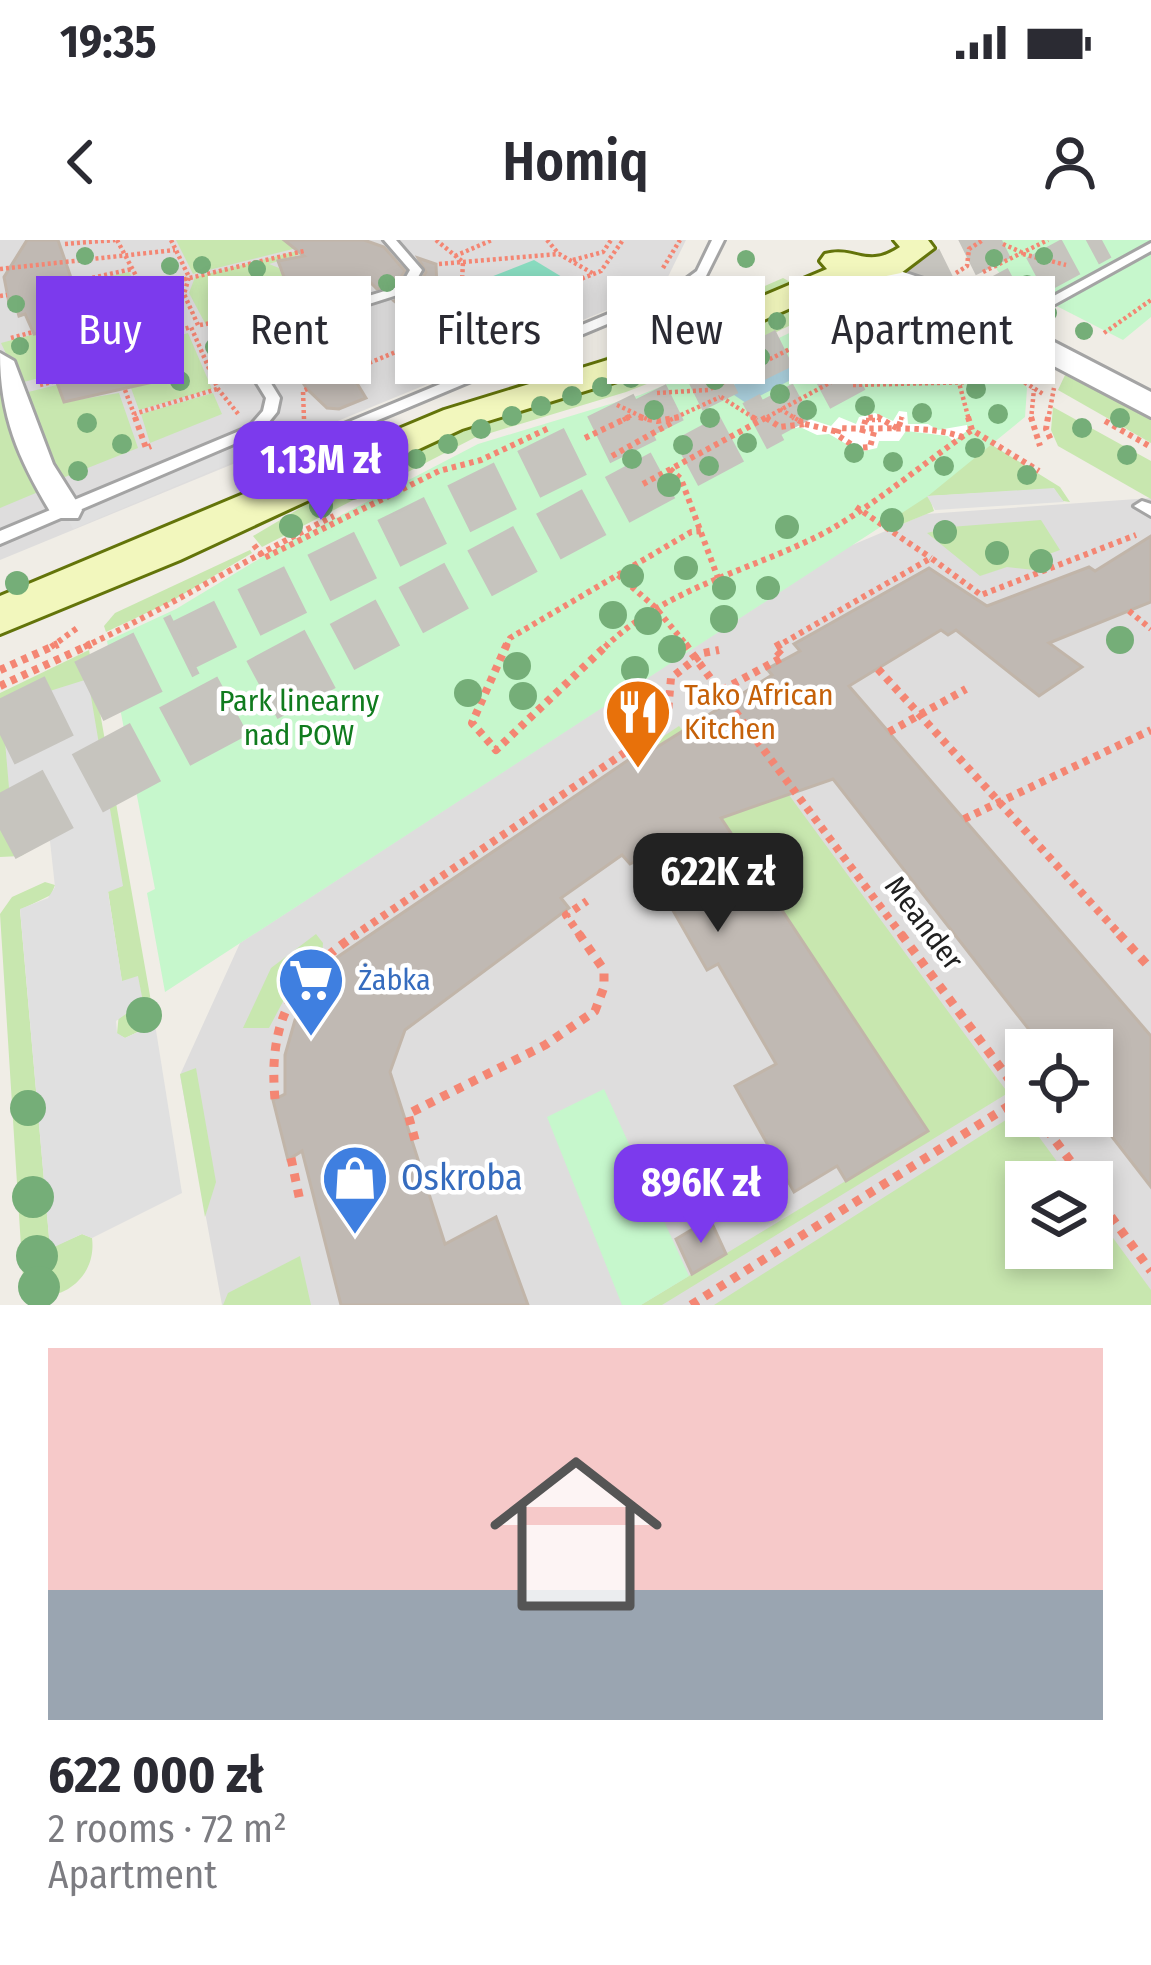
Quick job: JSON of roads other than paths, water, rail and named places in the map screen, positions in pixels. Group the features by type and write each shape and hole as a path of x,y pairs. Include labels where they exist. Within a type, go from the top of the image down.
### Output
{"main road":[{"path":"0,616 450,433 637,363 834,277 901,263 917,243"},
{"path":"450,433 822,244 843,265 871,271"},
{"path":"0,638 99,593 164,549"}],"street":[{"path":"917,243 931,266 950,276"},
{"path":"871,271 937,293 1151,406"},
{"path":"1055,331 1151,382"},
{"path":"1,366 38,464 66,510"}],"lane":[{"path":"0,538 254,430 270,412 273,398 249,359 246,344 250,337 406,288 416,270 390,240"},
{"path":"254,430 291,441 323,438 682,288 702,273 718,240"},
{"path":"1055,299 1151,246"}],"water":[{"path":"789,358 789,381 746,403 725,389 735,384 765,384 765,370"}],"tunnel":[{"path":"639,420 1002,240"},
{"path":"767,420 1102,240"},
{"path":"179,647 645,417"},
{"path":"342,647 772,417"},
{"path":"0,735 185,644"},
{"path":"0,830 348,644"}],"place":[{"name":"Tako African Kitchen","path":"638,771"},
{"name":"Żabka","path":"311,1039"},
{"name":"Oskroba","path":"355,1237"}],"park label":[{"name":"Park linearny nad POW","path":"299,718"}]}
